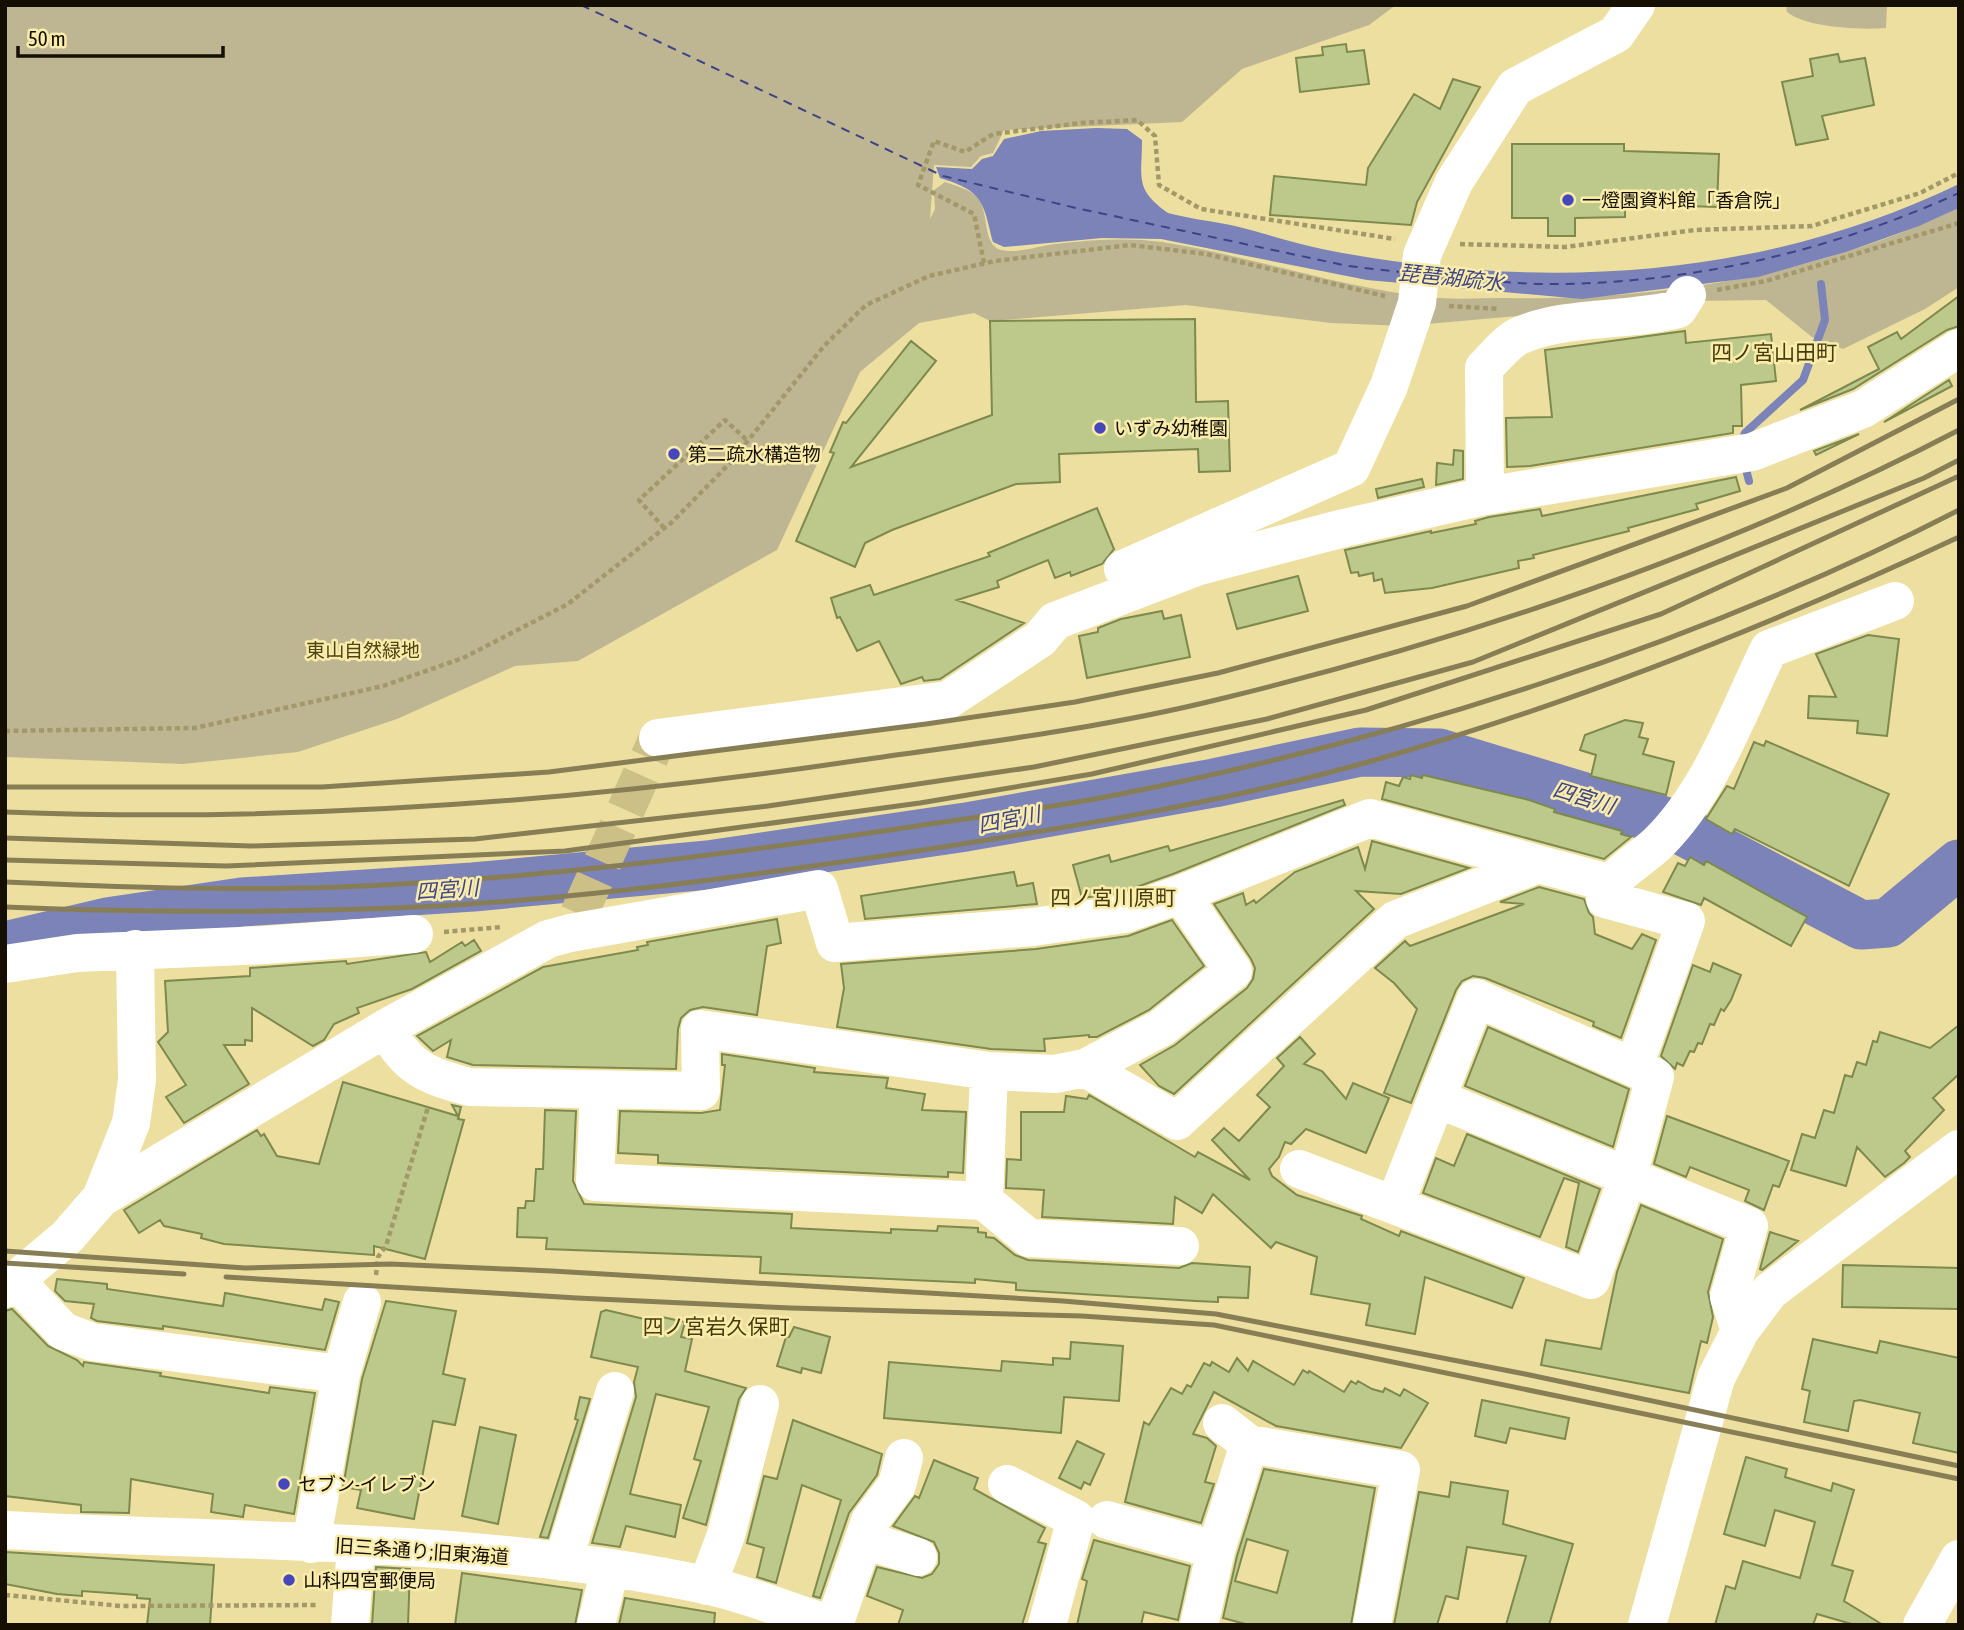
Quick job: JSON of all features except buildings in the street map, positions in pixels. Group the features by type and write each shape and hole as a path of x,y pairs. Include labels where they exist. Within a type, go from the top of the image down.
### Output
{"street":[{"path":"658,738 948,700 1040,639 1055,621 1068,594 1351,468 1390,386 1418,300 1425,249 1454,182 1515,87 1616,34 1636,5"},
{"path":"1485,496 1484,368 1518,335 1566,324 1678,309 1687,295"},
{"path":"1055,621 1199,566 1344,528 1485,496 1752,452 1863,409 1959,348"},
{"path":"1634,1067 1686,921 1605,899 1609,883 1657,844 1691,807 1769,649 1895,601"},
{"path":"341,1374 92,1342 63,1332 10,1284 67,1237 101,1198 386,1028 565,928 819,890 835,943 1033,927 1125,914 1370,818 1609,883"},
{"path":"1085,1068 1177,1121 1395,920 1538,864"},
{"path":"386,1028 403,1057 436,1079 470,1087 701,1091 700,1029 989,1071 1055,1074 1085,1068 1161,1028 1233,971 1181,894"},
{"path":"5,964 77,953 265,945 414,934"},
{"path":"101,1198 131,1123 137,1080 135,949"},
{"path":"1299,1168 1591,1280 1628,1176 1655,1077 1476,998 1395,1204"},
{"path":"984,1201 989,1071"},
{"path":"599,1091 595,1182 984,1201 1029,1238 1180,1246"},
{"path":"1438,1099 1749,1226 1730,1297 1740,1331"},
{"path":"1647,1625 1716,1378 1740,1331 1770,1291 1959,1149"},
{"path":"312,1544 341,1374 362,1302"},
{"path":"563,1562 615,1391"},
{"path":"707,1586 726,1535 760,1404"},
{"path":"1199,1625 1216,1550 1235,1434 1401,1470 1372,1625"},
{"path":"833,1625 870,1521 897,1485 904,1458"},
{"path":"1007,1484 1076,1519 1047,1625"},
{"path":"1107,1520 1216,1550"},
{"name":"旧三条通り;旧東海道","path":"5,1530 428,1549 563,1562 707,1586 833,1625"},
{"path":"864,1539 918,1557"},
{"path":"351,1615 356,1546"},
{"path":"1922,1625 1959,1559"},
{"path":"596,1625 610,1569"}],"path":[{"path":"984,263 974,214 918,185 934,141 965,152 993,134 1081,123 1137,120 1155,136 1159,185 1201,209 1425,249 1565,247 1695,230 1812,226 1920,193 1959,173"},
{"path":"5,732 195,728 383,686 463,658 568,604 664,528 730,463 824,346 866,305 929,276 984,263 1129,245 1206,254 1305,278 1418,300"},
{"path":"664,528 639,500 726,422 748,441"},
{"path":"414,934 535,924 565,928"},
{"path":"362,1302 364,1297 373,1297 378,1257 386,1246 436,1079"},
{"path":"5,1595 121,1606 351,1615"}],"green space":[{"name":"東山自然緑地","path":"5,5 1396,5 1369,25 1242,69 1182,122 1004,130 993,153 981,156 971,167 934,165 930,219 935,209 934,190 945,182 967,190 978,198 991,242 1001,250 1021,250 1095,240 1149,240 1228,255 1360,286 1427,297 1566,298 1682,288 1739,279 1851,250 1959,208 1959,287 1925,309 1843,349 1812,337 1766,300 1690,301 1404,326 1331,323 1186,305 990,321 974,313 919,323 860,372 777,550 578,661 515,666 397,719 298,752 183,764 5,757"},
{"path":"1786,5 1887,5 1886,28 1849,28 1807,22 1787,12"}],"water":[{"name":"琵琶湖疏水","path":"1127,129 1142,140 1142,182 1150,197 1168,213 1235,226 1322,249 1403,262 1484,270 1566,273 1646,269 1727,258 1806,241 1883,216 1959,184 1959,208 1919,226 1846,252 1758,277 1582,299 1367,280 1161,239 1102,238 1004,247 993,242 979,199 965,188 940,178 936,167 972,169 982,159 993,156 1004,139 1041,131"}],"waterway":[{"path":"1741,443 1745,433 1803,380 1825,320 1821,284"},
{"path":"1744,462 1749,481"},
{"name":"四宮川","path":"5,946 107,922 242,902 473,887 708,865 966,827 1214,783 1360,752 1439,753 1664,821 1861,925 1888,923 1959,864"}],"ferry route":[{"path":"581,5 943,176 1076,208 1348,266 1401,272"},
{"path":"1438,276 1560,284 1612,282 1714,269 1764,259 1863,231 1959,193"}],"tunnel":[{"path":"579,914 658,738"}],"railway":[{"path":"5,787 322,787 549,772 926,724 1075,702 1218,673 1467,606 1787,488 1959,399"},
{"path":"5,812 220,814 434,806 541,798 755,775 1087,727 1220,699 1315,675 1504,619 1598,587 1781,514 1871,474 1959,430"},
{"path":"5,838 251,846 475,839 768,806 1034,767 1267,719 1473,662 1924,478 1959,460"},
{"path":"5,860 226,866 565,851 920,803 1092,774 1366,710 1661,614 1959,476"},
{"path":"5,882 255,889 477,879 753,849 1100,798 1319,749 1539,684 1648,646 1755,604 1859,559 1959,510"},
{"path":"5,907 276,911 498,902 616,891 793,869 1086,824 1260,789 1450,738 1672,660 1817,601 1959,537"},
{"path":"5,1251 245,1268 390,1264 552,1271 1063,1301 1216,1314 1525,1374 1959,1466"},
{"path":"5,1263 184,1274"},
{"path":"226,1277 577,1298 791,1308 1082,1316 1214,1325 1959,1479"}],"place":[{"name":"一燈園資料館「香倉院」","path":"1568,200"},
{"name":"いずみ幼稚園","path":"1100,428"},
{"name":"第二疏水構造物","path":"674,454"},
{"name":"セブン-イレブン","path":"284,1484"},
{"name":"山科四宮郵便局","path":"289,1580"}],"district":[{"name":"四ノ宮山田町","path":"1774,352"},
{"name":"四ノ宮川原町","path":"1113,897"},
{"name":"四ノ宮岩久保町","path":"716,1326"}]}
